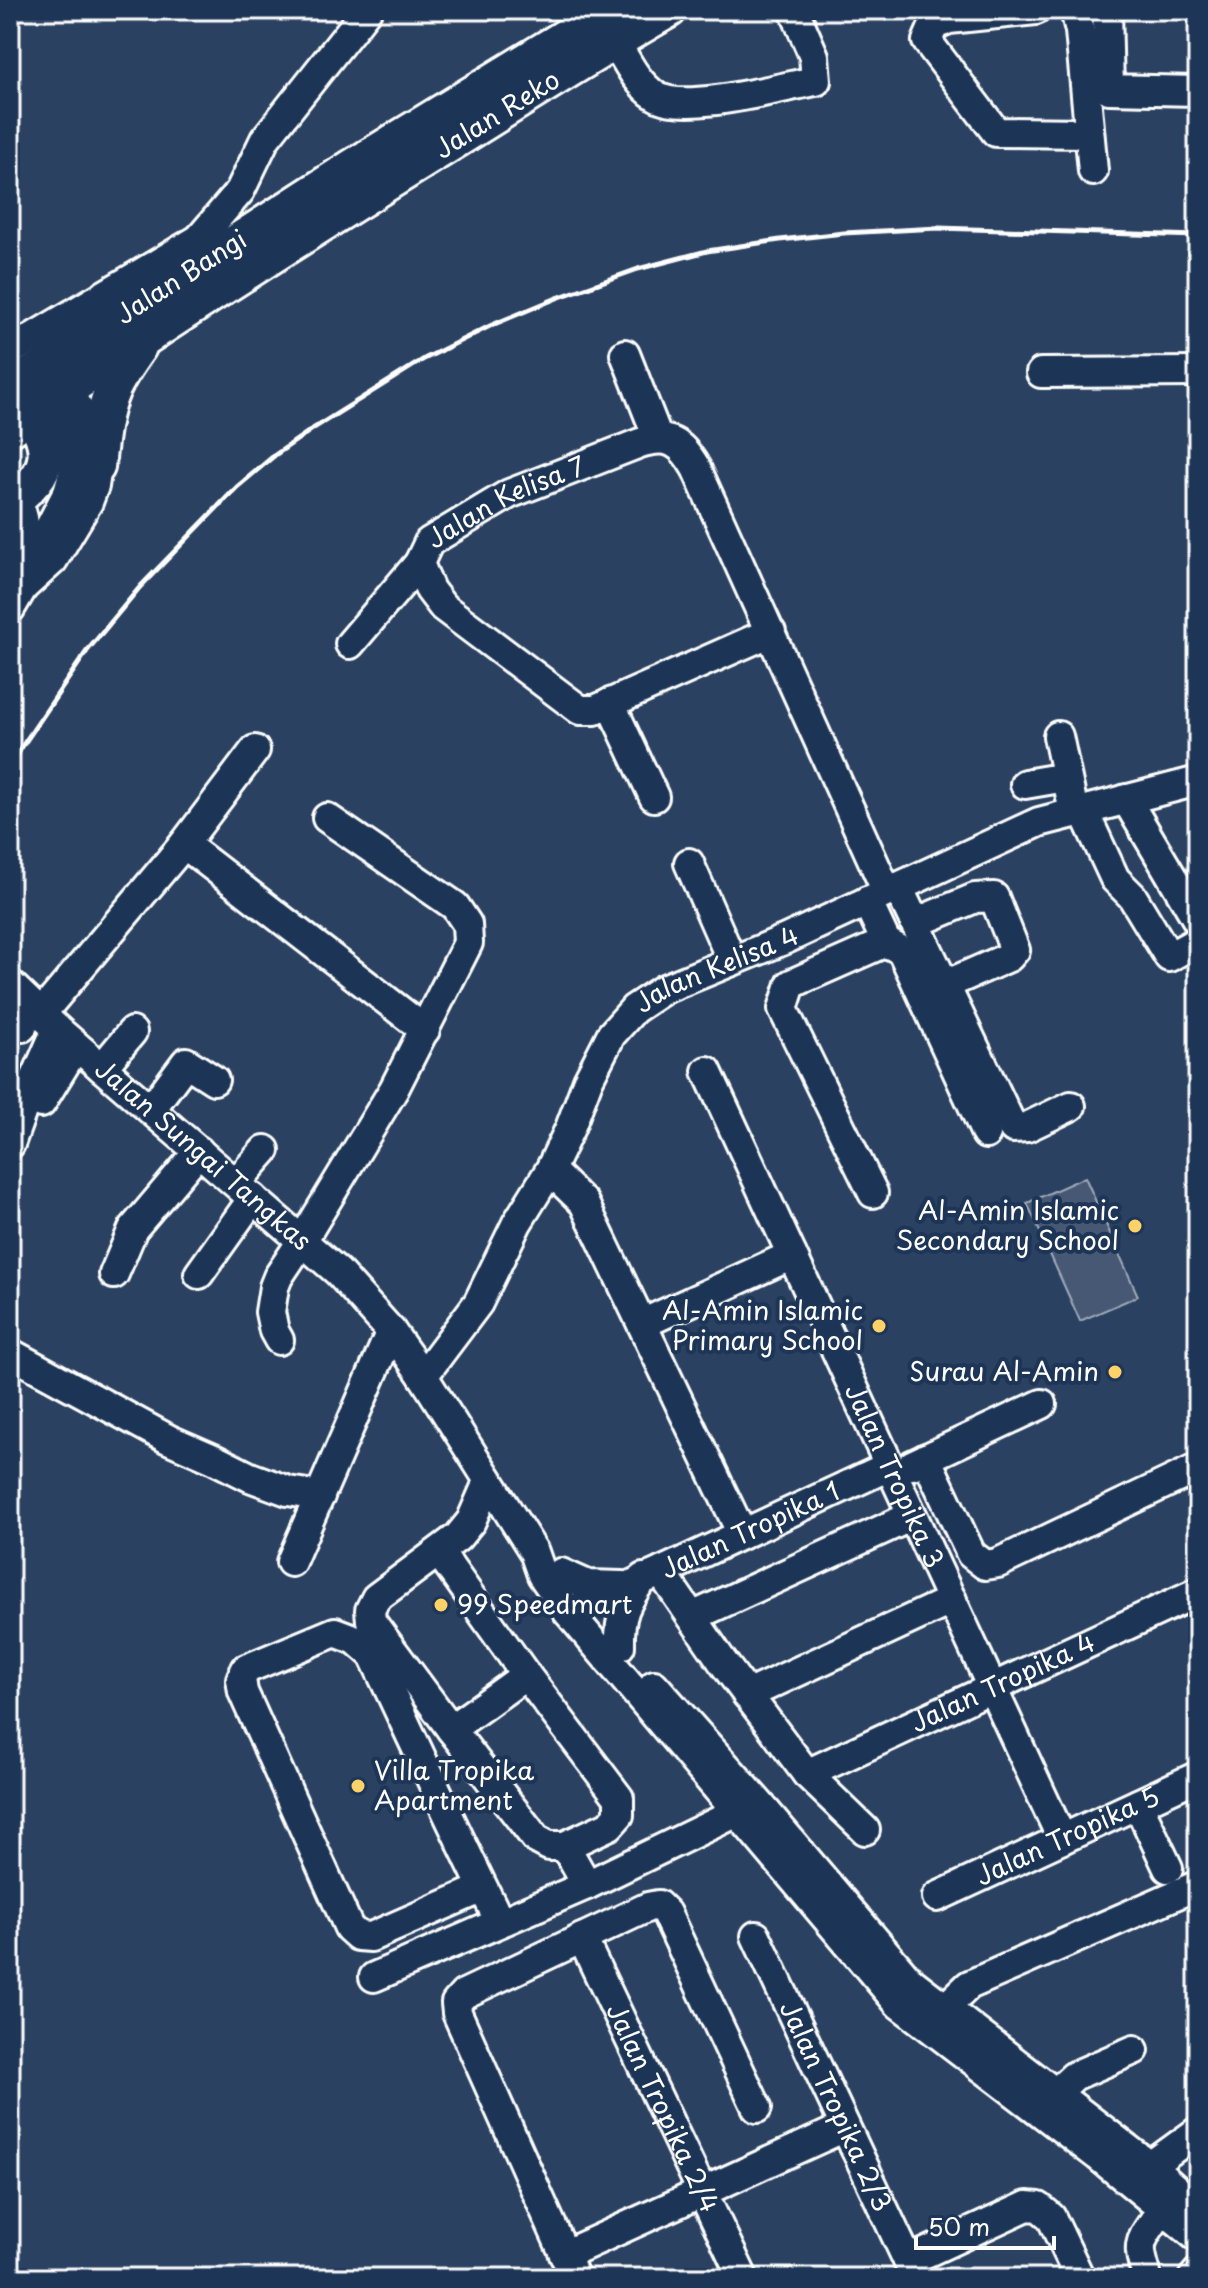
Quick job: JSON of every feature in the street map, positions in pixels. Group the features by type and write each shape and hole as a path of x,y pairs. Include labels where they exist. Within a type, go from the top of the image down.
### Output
{"main road":[{"name":"Jalan Reko","path":"352,167 612,26 669,10"},
{"name":"Jalan Reko","path":"326,221 612,26"},
{"name":"Jalan Bangi","path":"31,388 104,311 186,273 352,167"},
{"name":"Jalan Bangi","path":"31,388 146,337 326,221"},
{"path":"97,467 111,392 146,337"},
{"path":"14,589 22,536 20,515 12,497 36,481 46,456 46,444 31,388"}],"street":[{"path":"104,311 199,239 240,191 265,139 367,10"},
{"path":"612,26 641,83 655,95 670,102 702,102 816,81 814,56 794,10"},
{"path":"1036,10 949,19 934,25 927,41 996,132 1088,133"},
{"path":"1075,10 1080,31 1093,171"},
{"path":"1107,10 1109,89 1198,91"},
{"path":"240,191 244,236"},
{"path":"186,273 199,239"},
{"path":"625,354 658,438 676,443 688,454 771,632 884,893 886,942"},
{"path":"1041,373 1198,372"},
{"path":"14,589 53,560 88,502 97,467 92,441 79,410 31,388"},
{"path":"14,589 68,492 73,474 74,457 63,424 31,388"},
{"name":"Jalan Kelisa 7","path":"658,438 509,494 429,542 419,563 430,590 443,607 580,710 595,710 771,632"},
{"path":"350,644 419,563"},
{"path":"610,703 654,797"},
{"path":"1058,736 1066,777 1078,811 1115,879 1132,896 1169,957 1198,941"},
{"path":"10,1144 25,1102 41,1026 255,750"},
{"path":"1025,784 1066,777"},
{"name":"Jalan Kelisa 4","path":"423,1376 478,1303 517,1223 550,1170 588,1080 611,1035 634,1009 664,989 786,939 1039,822 1198,781"},
{"path":"1126,799 1198,921"},
{"path":"279,1340 270,1312 278,1277 394,1089 468,943 467,924 455,906 327,818"},
{"path":"184,844 425,1030"},
{"path":"689,863 732,961"},
{"path":"884,893 915,923 1013,1128 1027,1127 1071,1106"},
{"path":"915,923 975,898 994,897 1015,950 1009,957 945,985"},
{"path":"886,942 902,951 986,1134"},
{"path":"873,1193 783,1009 791,984 886,942"},
{"name":"Jalan Sungai Tangkas","path":"10,984 41,1026 102,1068 338,1272 396,1337 534,1552"},
{"path":"40,1106 41,1026"},
{"path":"102,1068 132,1032"},
{"path":"151,1109 186,1062 214,1080"},
{"name":"Jalan Tropika 3","path":"707,1071 1062,1839"},
{"path":"199,1274 263,1149"},
{"path":"114,1274 133,1229 199,1151"},
{"path":"550,1170 584,1203 742,1534"},
{"path":"642,1324 792,1255"},
{"path":"291,1562 396,1337"},
{"path":"10,1353 168,1439 250,1477 288,1491 320,1496"},
{"name":"Jalan Tropika 1","path":"576,1608 891,1470 926,1458 1042,1404"},
{"path":"926,1458 971,1554 985,1565 998,1563 1198,1468"},
{"path":"439,1552 526,1675 619,1798 619,1815 610,1825 565,1846 549,1846 536,1839 371,1621 370,1610 376,1598 458,1537 471,1521 488,1482"},
{"path":"692,1617 912,1516"},
{"path":"534,1552 555,1565 576,1608 747,1807 909,1980 945,2008 1051,2105 1098,2156 1198,2238"},
{"path":"534,1552 542,1575 620,1646 899,2004 1051,2105 1150,2166 1198,2209"},
{"path":"561,1573 588,1585 643,1578 692,1617 807,1774 865,1830"},
{"path":"620,1646 619,1625 624,1609 643,1578"},
{"name":"Jalan Tropika 4","path":"807,1774 1198,1592"},
{"path":"747,1695 952,1600"},
{"path":"483,1888 371,1937 358,1936 349,1928 243,1692 241,1679 246,1669 335,1632 356,1640 373,1655 500,1922"},
{"path":"451,1729 526,1675"},
{"name":"Jalan Tropika 5","path":"937,1897 1198,1776"},
{"path":"1138,1804 1168,1868"},
{"path":"374,1977 587,1885 747,1807"},
{"path":"565,1846 587,1885"},
{"path":"945,2008 969,1985 1198,1885"},
{"path":"453,1901 469,1935"},
{"path":"757,2108 666,1913 658,1905 464,1994 456,2003 457,2013 570,2266 702,2192 845,2127"},
{"name":"Jalan Tropika 2/3","path":"756,1936 912,2270"},
{"name":"Jalan Tropika 2/4","path":"582,1938 743,2278"},
{"path":"1134,2050 1074,2076 1051,2105 1051,2138 1194,2254 1198,2262"},
{"path":"1150,2166 1198,2131"},
{"path":"912,2270 1027,2206 1039,2207 1051,2217 1073,2276"},
{"path":"1146,2273 1140,2253 1141,2239 1154,2221"},
{"path":"1193,2278 1198,2272"}],"shaded area":[{"path":"1085,1177 1138,1296 1080,1321 1027,1203"}],"railway":[{"path":"10,770 21,748 87,651 140,587 237,487 314,428 424,359 492,325 638,269 707,251 780,240 938,228 1198,236"}],"place":[{"name":"Al-Amin Islamic Secondary School","path":"1135,1226"},
{"name":"Al-Amin Islamic Primary School","path":"879,1326"},
{"name":"Surau Al-Amin","path":"1115,1372"},
{"name":"99 Speedmart","path":"441,1605"},
{"name":"Villa Tropika Apartment","path":"358,1786"}]}
